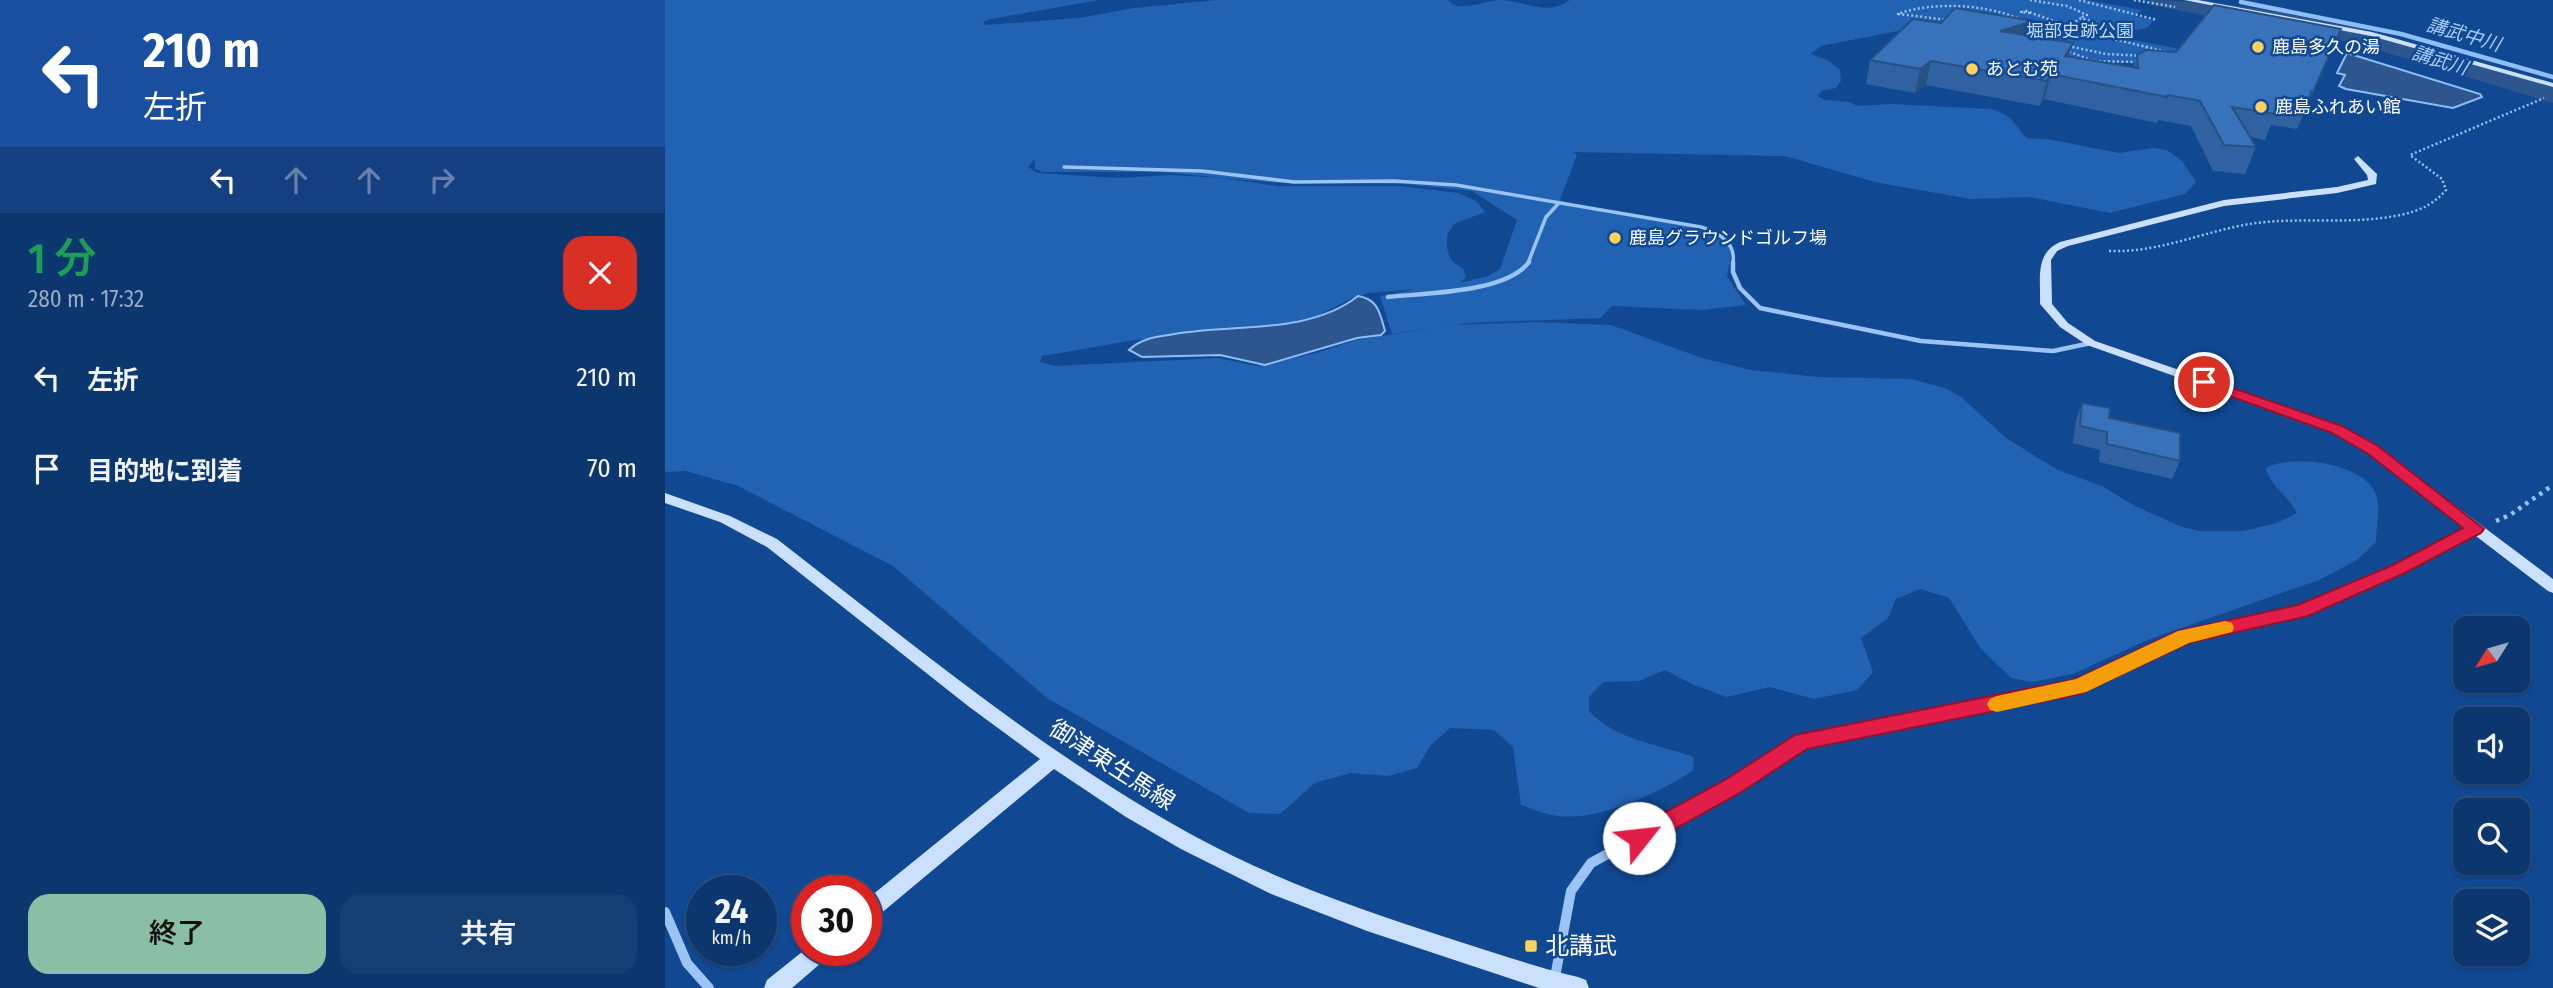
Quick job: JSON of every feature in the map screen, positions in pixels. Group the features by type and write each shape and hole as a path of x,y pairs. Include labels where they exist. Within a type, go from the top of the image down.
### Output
{"main road":[{"path":"2187,0 2372,34 2553,85"},
{"path":"2358,159 2372,174 2373,181 2337,190 2224,203 2084,237 2053,249 2046,260 2046,304 2064,325 2091,343 2337,429 2372,450 2553,587"},
{"name":"御津東生馬線","path":"665,498 725,519 772,543 1053,760 1188,844 1296,896 1553,985 1578,988"},
{"path":"882,900 1053,760"},
{"path":"775,988 802,966"}],"street":[{"path":"1553,985 1571,891 1591,863 1733,786 1802,741 2080,686 2185,636 2302,611 2399,569 2476,529"},
{"path":"665,912 682,956 698,979 709,988"}],"lane":[{"path":"1064,167 1202,171 1294,182 1428,182 1478,187 1680,222 1713,232 1734,249 1733,272 1750,301 1760,308 1921,341 2053,351 2091,343"},
{"path":"1388,297 1487,284 1512,276 1528,262 1545,219 1559,203"}],"path":[{"path":"2029,0 2044,5 2074,8 2087,15 2075,22 2088,33"},
{"path":"2079,0 2157,20"},
{"path":"1957,21 1898,14 1927,3 1942,3 2017,18 2031,24 2039,36 2081,50 2145,56 2147,46"},
{"path":"2017,18 2028,13 2088,33 2180,56"},
{"path":"2081,18 2123,33"},
{"path":"2031,38 2053,44"},
{"path":"2069,46 2060,47 2082,59 2139,62"},
{"path":"2476,529 2510,515 2553,485"}],"green space":[{"name":"堀部史跡公園","path":"665,0 1099,0 986,20 983,23 986,25 1079,18 1134,8 1217,0 1448,0 1453,4 1465,6 1501,0 1544,8 1561,5 1570,0 2087,0 2142,10 2134,16 2154,20 2147,28 2114,36 2175,48 2194,55 2175,71 2134,63 2092,63 1913,28 1821,46 1811,54 1829,61 1840,70 1841,81 1836,88 1822,91 1817,96 1857,106 1890,104 1991,109 2008,117 2026,138 2047,139 2119,153 2153,148 2167,150 2182,161 2196,182 2185,194 2110,213 2030,197 1970,199 1875,182 1785,156 1572,152 1577,155 1560,200 1568,205 1680,224 1719,239 1732,250 1727,276 1746,305 1702,310 1612,306 1600,318 1455,325 1535,322 1611,325 1702,358 1751,370 1818,377 1911,379 1945,388 1961,397 2006,438 2058,470 2102,486 2135,506 2182,527 2199,531 2244,531 2277,523 2297,513 2272,481 2266,468 2293,461 2329,464 2360,476 2371,486 2377,498 2378,514 2376,542 2357,560 2319,580 2150,639 2073,674 2032,682 2011,678 1981,649 1949,598 1920,589 1896,599 1888,618 1861,638 1873,672 1857,690 1814,699 1770,687 1727,697 1694,685 1665,670 1639,681 1603,682 1589,697 1589,711 1600,721 1638,740 1694,757 1693,771 1663,788 1611,810 1558,816 1521,805 1513,747 1494,730 1450,728 1430,746 1417,768 1388,776 1351,773 1315,783 1280,814 1249,813 1047,698 893,566 738,486 686,471 665,472","holes":["1035,159 1035,169 1043,172 1161,172 1276,183 1403,184 1472,191 1517,220 1500,269 1488,276 1460,283 1466,277 1464,270 1451,260 1447,249 1447,235 1454,224 1485,212 1476,201 1459,193 1401,186 1278,186 1223,178 1171,175 1117,178 1038,173 1028,167","1416,289 1380,296 1392,334 1436,328 1356,340 1316,353 1256,366 1219,358 1055,366 1040,362 1042,356 1135,340 1261,329 1317,316 1350,299 1369,293"]}],"shaded area":[{"path":"2347,53 2480,94 2482,97 2453,108 2346,89 2339,86 2345,75 2337,73"},
{"path":"1358,296 1370,300 1377,308 1385,331 1381,335 1357,338 1265,365 1220,355 1142,357 1129,350 1143,341 1158,337 1292,323 1338,309"}],"building":[{"path":"2214,5 2341,29 2313,92 2311,91 2309,104 2279,99 2276,114 2232,107 2256,147 2224,145 2200,101 2051,74 2047,81 1931,61 1920,69 1870,60 1913,19 1941,23 1955,8 2034,21 2000,31 2073,43 2065,56 2138,68 2137,55 2146,50 2176,52"},
{"path":"2082,403 2110,408 2109,418 2180,433 2180,461 2107,444 2107,432 2080,426"}],"waterway":[{"name":"講武川","path":"2160,0 2362,37 2553,94"},
{"name":"講武中川","path":"2241,2 2401,34 2553,77"}],"slow traffic":[{"path":"1997,704 2080,686 2185,636 2225,628"}],"place":[{"name":"鹿島多久の湯","path":"2258,47"},
{"name":"あとむ苑","path":"1972,69"},
{"name":"鹿島ふれあい館","path":"2261,107"},
{"name":"鹿島グラウンドゴルフ場","path":"1615,238"},
{"name":"北講武","path":"1531,946"}],"route":[{"path":"1639,838 1733,786 1802,741 2080,686 2185,636 2302,611 2399,569 2476,529 2372,450 2337,429 2204,382"}]}
